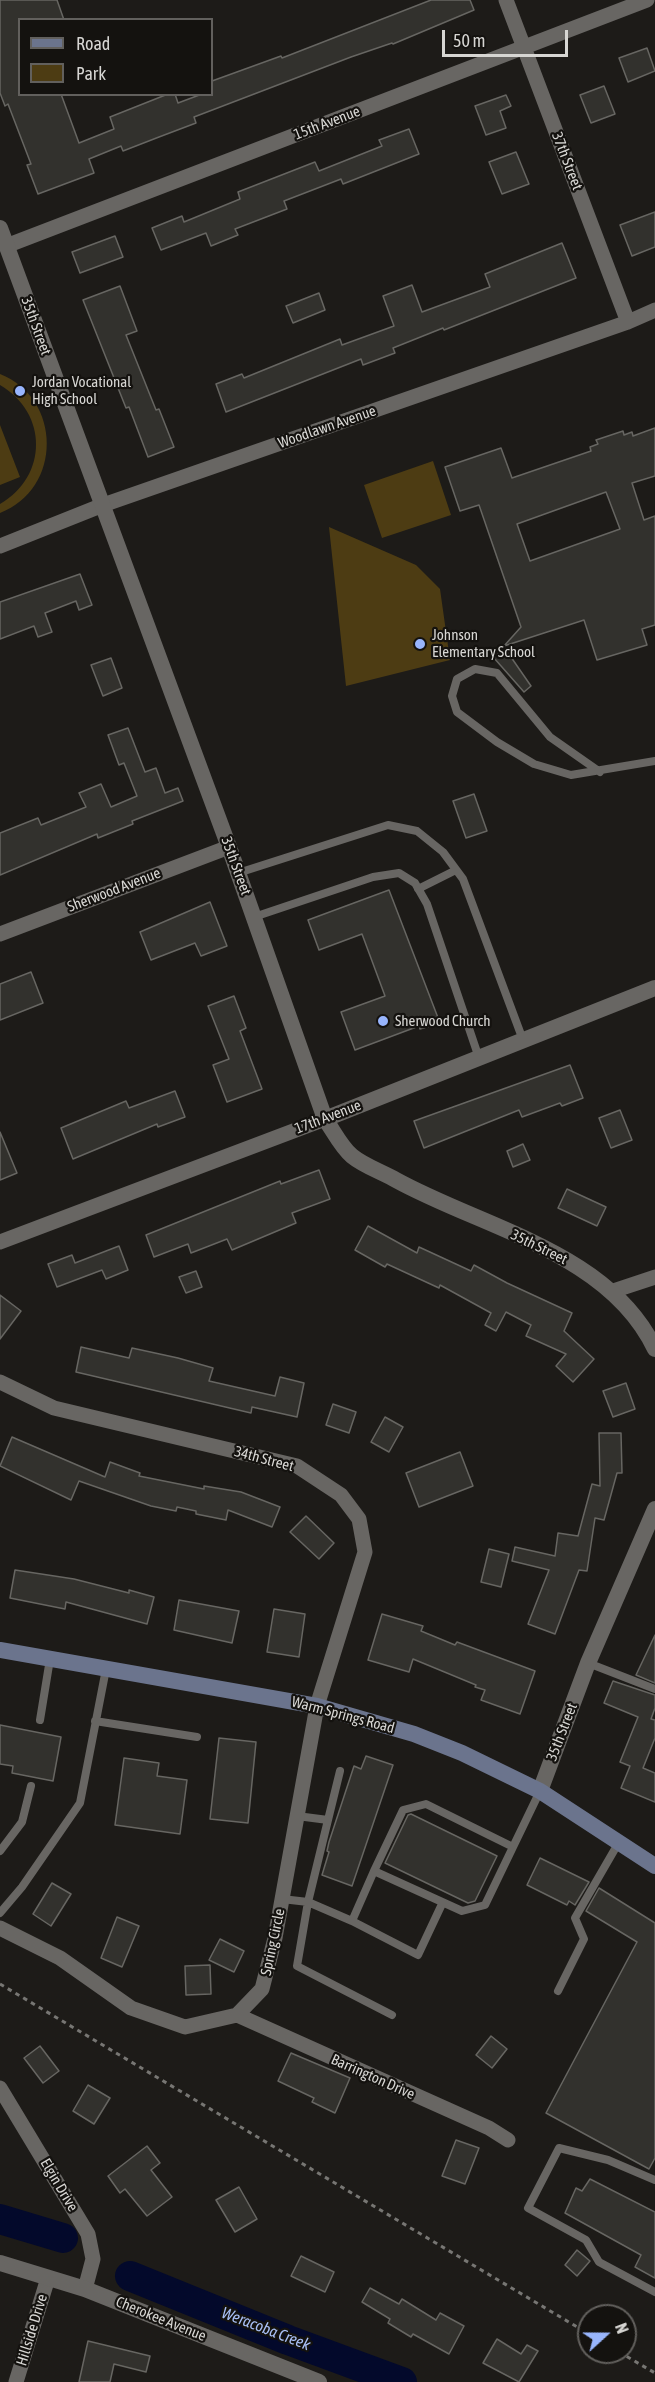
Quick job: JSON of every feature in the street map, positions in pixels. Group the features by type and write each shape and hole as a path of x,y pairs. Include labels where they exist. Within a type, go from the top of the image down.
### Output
{"main road":[{"name":"Warm Springs Road","path":"0,1650 316,1706 414,1734 540,1791 655,1866"}],"street":[{"name":"37th Street","path":"506,0 628,322"},
{"name":"15th Avenue","path":"6,246 646,0"},
{"name":"35th Street","path":"0,228 229,847 325,1119 351,1156 430,1199 560,1255 612,1291 646,1331 655,1349"},
{"name":"Woodlawn Avenue","path":"0,546 103,505 628,322 655,310"},
{"name":"Sherwood Avenue","path":"0,933 229,847"},
{"name":"17th Avenue","path":"0,1242 325,1119 655,988"},
{"path":"612,1291 655,1277"},
{"name":"34th Street","path":"0,1382 54,1408 297,1466 341,1495 359,1520 365,1552 316,1706"},
{"name":"35th Street","path":"540,1791 588,1663 654,1515"},
{"name":"Spring Circle","path":"237,2015 262,1989 282,1899 316,1706"},
{"path":"0,1928 60,1958 131,2008 185,2027 237,2015"},
{"name":"Barrington Drive","path":"237,2015 489,2128 508,2140"},
{"name":"Elgin Drive","path":"0,2088 88,2234 93,2259 86,2289"},
{"name":"Cherokee Avenue","path":"0,2263 86,2289 319,2382"},
{"name":"Hillside Drive","path":"16,2382 48,2278"}],"lane":[{"path":"600,772 550,737 497,673 475,669 457,679 452,696 458,712 497,742 534,764 571,775 600,772 655,761"},
{"path":"238,873 388,825 417,831 443,852 462,879 523,1040"},
{"path":"418,889 456,870"},
{"path":"254,917 373,877 399,873 416,883 428,904 479,1058"},
{"path":"40,1720 50,1659"},
{"path":"588,1663 655,1689"},
{"path":"0,1913 22,1887 80,1803 106,1669"},
{"path":"95,1721 197,1737"},
{"path":"340,1771 309,1902 297,1965 392,2015"},
{"path":"0,1851 22,1822 31,1786"},
{"path":"374,1871 442,1904 462,1911 485,1905 540,1791"},
{"path":"352,1921 403,1810 426,1804 513,1847"},
{"path":"297,1816 328,1820"},
{"path":"558,1992 585,1939 575,1918 619,1842"},
{"path":"282,1899 309,1902 418,1955 442,1904"},
{"path":"655,2180 608,2160 559,2148 528,2208 586,2240 599,2262 655,2292"}],"path":[{"path":"0,1984 577,2327"},
{"path":"637,2362 655,2373"}],"green space":[{"path":"0,374 20,386 35,402 44,422 47,443 44,465 35,485 21,501 0,513 0,504 16,492 27,478 34,461 36,444 34,428 27,411 16,397 0,385"},
{"path":"0,425 20,477 0,485"},
{"path":"433,461 451,515 382,538 364,485"},
{"path":"329,527 416,565 440,589 450,660 346,686"}],"building":[{"path":"0,0 57,0 63,18 18,18 18,96 62,96 79,143 114,129 110,117 163,96 176,96 178,103 197,96 213,96 213,81 281,56 282,58 431,0 470,0 474,10 393,44 351,57 194,117 196,123 123,151 121,146 89,159 94,173 38,194 27,165 31,164 8,104 5,106 0,93"},
{"path":"647,48 655,71 628,82 619,58"},
{"path":"604,86 615,114 591,123 580,95"},
{"path":"506,95 511,106 500,111 506,128 486,135 475,106"},
{"path":"409,129 419,154 343,184 341,179 284,201 287,209 235,229 238,235 211,246 206,233 161,250 152,228 182,216 184,222 240,199 238,192 315,162 319,171 382,146 379,140"},
{"path":"516,152 529,184 502,194 489,162"},
{"path":"655,212 655,247 632,256 620,225"},
{"path":"115,236 123,257 80,273 72,252"},
{"path":"562,243 576,278 393,348 395,353 363,365 361,359 226,412 216,384 242,374 244,378 340,339 342,345 394,326 383,296 412,285 422,312 490,287 485,274"},
{"path":"120,286 137,331 126,335 156,410 159,409 174,447 148,457 83,300"},
{"path":"319,293 325,310 293,323 286,306"},
{"path":"655,428 655,476 632,483 644,520 655,516 655,625 642,629 647,645 597,660 584,620 504,646 521,627 479,505 460,511 445,467 501,448 512,478 591,451 590,447 598,444 596,440 623,431 624,435 632,432 633,436","holes":["606,492 620,529 530,561 517,524"]},
{"path":"80,574 92,605 79,610 76,601 45,613 52,632 38,637 34,626 0,639 0,602"},
{"path":"504,647 531,686 524,692 494,658"},
{"path":"111,658 122,688 103,696 91,665"},
{"path":"128,728 145,772 156,768 165,793 178,788 183,801 132,821 133,824 98,838 97,834 0,875 0,833 38,818 41,825 86,807 79,793 101,784 111,807 137,796 124,763 119,765 108,735"},
{"path":"474,794 487,831 466,838 453,801"},
{"path":"389,890 440,1023 420,1029 419,1026 355,1050 341,1012 385,996 362,934 319,950 308,920"},
{"path":"210,902 227,946 201,956 195,943 151,960 140,932"},
{"path":"31,972 43,1003 0,1020 0,984"},
{"path":"234,996 246,1028 240,1031 262,1089 227,1102 213,1065 229,1059 208,1006"},
{"path":"570,1065 583,1098 562,1106 560,1103 522,1117 519,1110 424,1148 414,1121"},
{"path":"175,1091 185,1117 158,1127 157,1124 73,1159 61,1128 126,1101 129,1108"},
{"path":"620,1110 632,1140 611,1148 599,1118"},
{"path":"0,1132 17,1173 0,1180"},
{"path":"523,1144 530,1160 513,1167 507,1151"},
{"path":"319,1170 330,1199 292,1213 296,1223 232,1250 227,1239 191,1253 188,1244 154,1257 146,1235 280,1181 281,1184"},
{"path":"567,1189 606,1207 597,1226 558,1208"},
{"path":"368,1226 417,1253 419,1247 471,1271 474,1265 572,1313 564,1331 594,1359 573,1382 556,1366 566,1354 526,1336 531,1325 506,1312 496,1331 485,1325 491,1313 440,1285 439,1288 387,1264 385,1267 355,1250"},
{"path":"119,1246 128,1270 106,1279 102,1270 57,1287 48,1264 72,1255 75,1263"},
{"path":"196,1271 202,1287 186,1293 179,1277"},
{"path":"0,1295 21,1311 0,1339"},
{"path":"81,1347 129,1358 132,1348 178,1358 213,1368 209,1381 275,1396 280,1377 304,1383 297,1417 252,1407 251,1413 76,1372"},
{"path":"626,1383 635,1409 613,1417 603,1391"},
{"path":"333,1404 356,1412 349,1433 326,1425"},
{"path":"385,1417 403,1427 389,1452 371,1442"},
{"path":"599,1433 621,1433 622,1473 617,1473 604,1520 595,1518 587,1571 579,1570 555,1634 528,1624 549,1570 512,1561 515,1547 555,1556 558,1533 578,1536 592,1484 600,1486"},
{"path":"12,1437 105,1477 110,1462 140,1473 139,1476 204,1489 204,1486 241,1492 280,1507 272,1527 228,1510 226,1520 196,1514 196,1511 177,1507 176,1511 151,1506 79,1481 71,1500 0,1466"},
{"path":"460,1452 473,1486 419,1507 406,1473"},
{"path":"306,1516 334,1543 319,1559 290,1532"},
{"path":"489,1549 509,1554 501,1587 481,1582"},
{"path":"15,1570 74,1579 154,1597 147,1624 66,1602 65,1609 10,1598"},
{"path":"179,1600 239,1611 232,1643 174,1630"},
{"path":"274,1609 305,1614 299,1657 267,1652"},
{"path":"382,1614 423,1626 421,1631 455,1645 457,1642 535,1671 520,1714 481,1700 485,1690 475,1687 476,1685 413,1659 409,1672 368,1660"},
{"path":"655,1635 655,1683 636,1675"},
{"path":"613,1681 655,1695 655,1708 651,1719 655,1720 655,1738 643,1768 655,1773 655,1802 621,1788 630,1766 620,1762 638,1717 604,1703"},
{"path":"0,1725 61,1737 53,1781 12,1773 13,1766 0,1764"},
{"path":"219,1738 256,1742 248,1823 210,1819"},
{"path":"366,1756 393,1765 352,1886 322,1875 329,1852 327,1851 329,1842 354,1766 361,1769"},
{"path":"124,1758 159,1763 157,1776 187,1780 180,1834 115,1825"},
{"path":"411,1814 497,1856 475,1901 468,1903 385,1863 408,1815"},
{"path":"540,1858 589,1882 575,1905 569,1901 567,1905 527,1885"},
{"path":"52,1883 71,1894 51,1926 33,1914"},
{"path":"599,1888 655,1923 655,2158 649,2169 546,2113 637,1942 586,1911"},
{"path":"117,1917 139,1926 122,1967 101,1958"},
{"path":"220,1939 244,1951 234,1972 209,1960"},
{"path":"210,1965 211,1994 186,1995 185,1966"},
{"path":"491,2036 507,2049 492,2068 476,2055"},
{"path":"40,2046 59,2071 43,2083 24,2058"},
{"path":"291,2053 350,2078 335,2113 312,2102 314,2098 278,2081"},
{"path":"88,2085 110,2098 94,2124 73,2111"},
{"path":"456,2140 479,2148 465,2184 442,2176"},
{"path":"147,2146 160,2163 151,2170 172,2197 147,2216 125,2189 120,2193 108,2176"},
{"path":"590,2179 655,2212 655,2278 635,2267 641,2255 565,2213 576,2188 582,2191"},
{"path":"239,2187 257,2219 235,2232 216,2200"},
{"path":"577,2250 590,2261 577,2276 565,2265"},
{"path":"301,2256 334,2272 325,2292 291,2276"},
{"path":"370,2288 399,2304 402,2299 436,2320 440,2313 464,2326 449,2354 413,2334 411,2337 388,2323 390,2319 362,2302"},
{"path":"497,2339 521,2354 527,2345 538,2351 519,2382 483,2363"},
{"path":"88,2341 150,2356 146,2372 114,2364 110,2382 79,2382"}],"waterway":[{"name":"Weracoba Creek","path":"0,2219 63,2238"},
{"name":"Weracoba Creek","path":"130,2276 288,2340 402,2382"}],"place":[{"name":"Jordan Vocational High School","path":"20,391"},
{"name":"Johnson Elementary School","path":"420,644"},
{"name":"Sherwood Church","path":"383,1021"}]}
